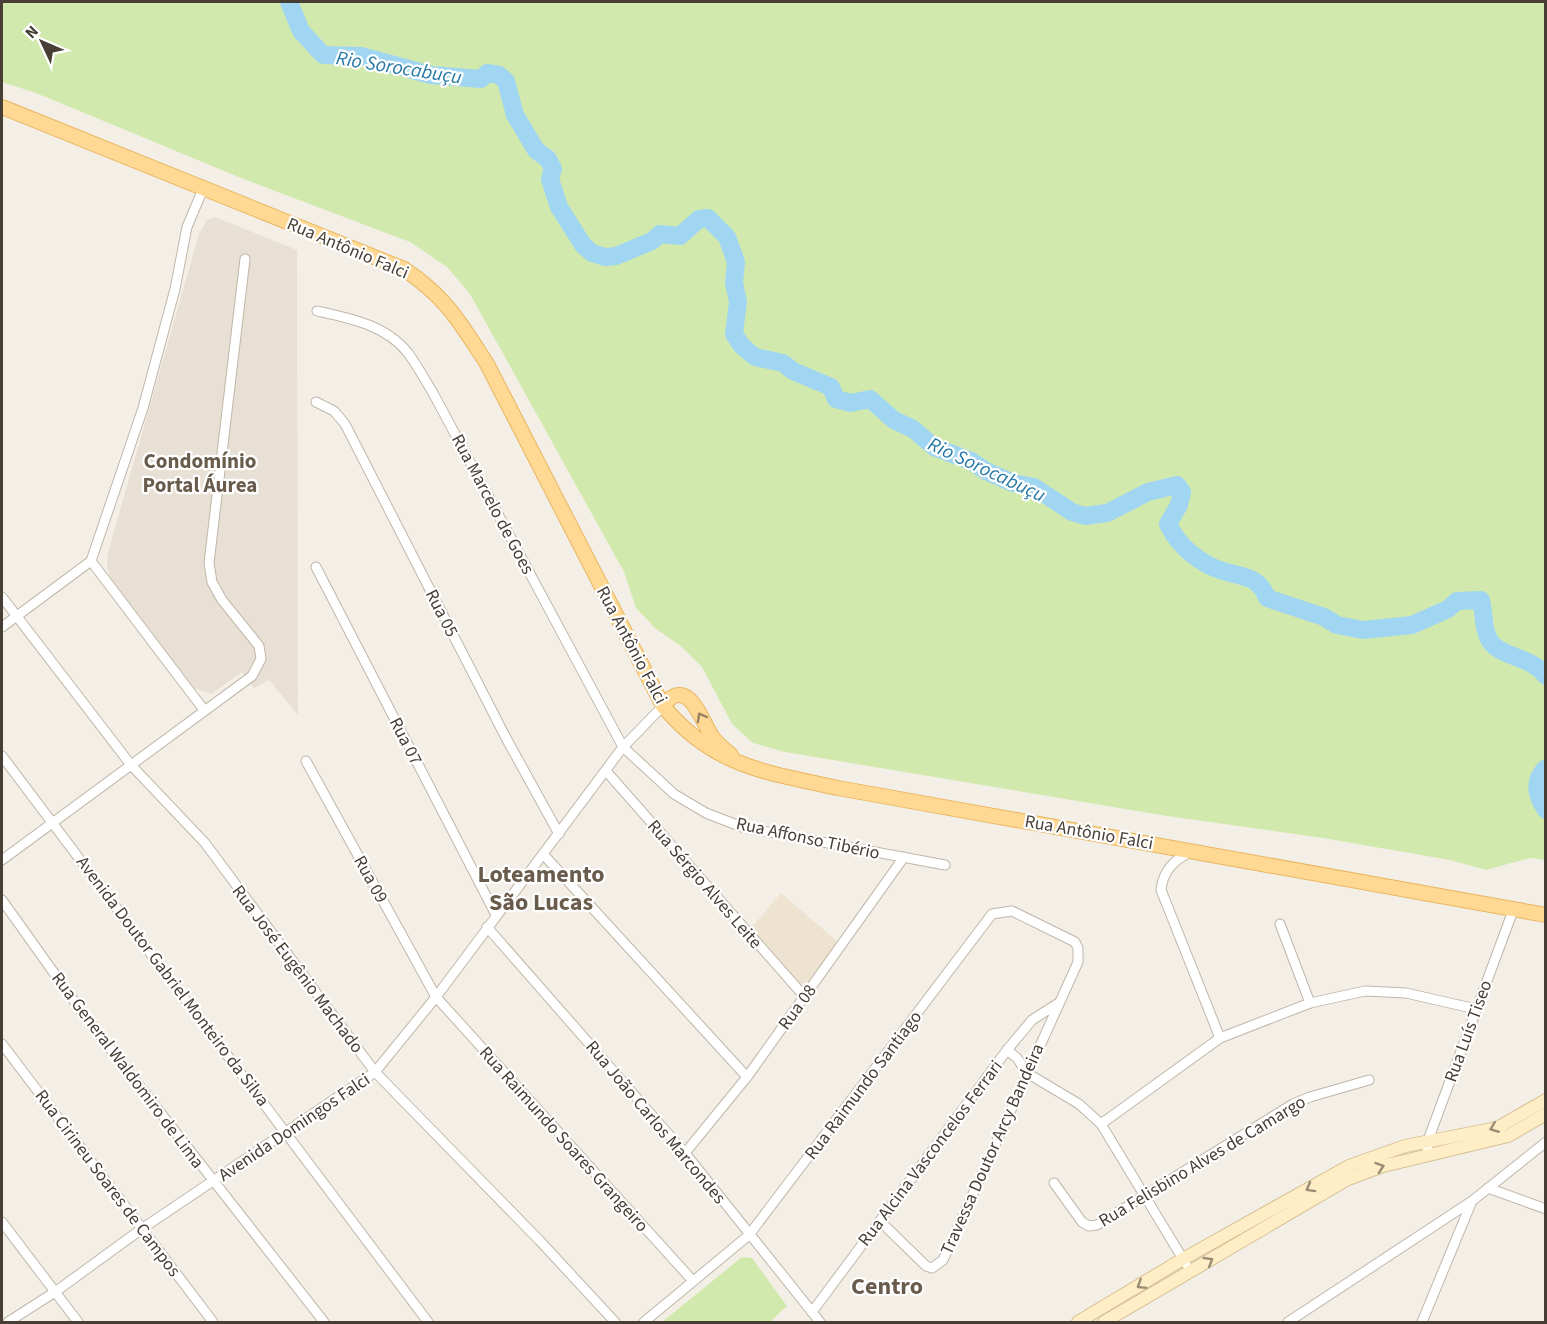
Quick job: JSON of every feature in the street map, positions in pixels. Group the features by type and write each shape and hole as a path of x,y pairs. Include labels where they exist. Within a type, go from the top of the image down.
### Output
{"main road":[{"name":"Rua Antônio Falci","path":"2,107 404,269 432,288 453,311 487,364 663,706 678,725 712,751 757,771 838,788 1545,915"},
{"path":"663,706 669,699 679,695 686,696 693,703 714,739 734,757 757,771"},
{"path":"1104,1323 1346,1180 1428,1149 1497,1128 1545,1101"},
{"path":"1078,1323 1183,1258 1349,1166 1406,1146 1428,1149 1508,1136 1545,1114"}],"street":[{"path":"2,627 92,561 143,408 175,289 187,227 203,189"},
{"path":"2,860 252,676 261,659 259,646 222,600 212,582 209,563 245,259"},
{"name":"Rua Marcelo de Goes","path":"317,311 360,320 388,336 407,352 433,393 623,747"},
{"name":"Rua 05","path":"316,402 334,411 345,424 506,738 559,834"},
{"path":"92,561 204,710"},
{"name":"Rua 07","path":"316,567 496,915"},
{"name":"Rua José Eugênio Machado","path":"2,597 131,765 205,843 375,1072 540,1241 615,1323"},
{"name":"Avenida Domingos Falci","path":"8,1323 55,1292 142,1228 375,1072 436,998 623,747 663,706"},
{"name":"Rua Affonso Tibério","path":"623,747 674,794 706,813 742,826 945,865"},
{"name":"Avenida Doutor Gabriel Monteiro da Silva","path":"2,756 286,1131 428,1323"},
{"name":"Rua 09","path":"306,761 436,998"},
{"name":"Rua Sérgio Alves Leite","path":"606,771 804,996"},
{"path":"1193,850 1177,859 1169,868 1162,879 1161,890 1220,1038"},
{"path":"543,854 747,1077"},
{"name":"Rua 08","path":"686,1154 747,1077 904,857"},
{"name":"Rua General Waldomiro de Lima","path":"2,900 84,1015 324,1323"},
{"name":"Rua Luís Tiseo","path":"1428,1149 1476,1009 1514,908"},
{"name":"Rua Raimundo Santiago","path":"644,1323 750,1235 992,914 1012,911 1068,937 1078,948 1078,962"},
{"path":"1280,924 1310,1003"},
{"name":"Rua João Carlos Marcondes","path":"487,927 686,1154 820,1323"},
{"name":"Travessa Doutor Arcy Bandeira","path":"880,1221 926,1266 932,1268 943,1260 1078,962"},
{"path":"1101,1124 1220,1038 1310,1003 1365,991 1406,993 1476,1009"},
{"name":"Rua Raimundo Soares Grangeiro","path":"436,998 693,1281"},
{"name":"Rua Alcina Vasconcelos Ferrari","path":"812,1312 1007,1050 1032,1020 1057,1004"},
{"name":"Rua Cirineu Soares de Campos","path":"2,1044 213,1323"},
{"path":"1007,1050 1017,1058 1027,1073 1079,1104 1101,1124 1191,1272"},
{"name":"Rua Felisbino Alves de Camargo","path":"1054,1183 1082,1222 1089,1226 1097,1225 1293,1104 1310,1096 1369,1080"},
{"path":"1288,1323 1303,1319 1472,1201 1545,1142"},
{"path":"1488,1188 1545,1209"},
{"path":"1422,1323 1472,1201"},
{"path":"2,1222 78,1323"}],"shaded area":[{"name":"Condomínio Portal Áurea","path":"215,217 297,250 298,715 269,680 254,688 242,672 211,694 194,688 110,577 107,566 107,556 199,234 207,220"},
{"path":"781,893 839,943 811,980 801,984 751,928"}],"green space":[{"path":"2,2 1545,2 1545,860 1530,858 1486,870 1450,860 1323,838 1167,816 785,752 753,743 732,724 702,667 682,647 655,628 636,608 624,572 470,294 447,267 410,242 241,178 36,93 2,82"},
{"path":"742,1257 752,1258 787,1306 770,1322 662,1322"}],"waterway":[{"name":"Rio Sorocabuçu","path":"289,2 301,31 323,55 361,56 431,75 481,79 487,73 499,75 506,81 515,115 536,150 548,159 553,169 550,179 559,207 583,245 592,253 605,257 616,256 652,241 660,234 680,236 699,219 708,218 727,237 736,262 734,283 738,302 734,334 742,346 755,357 783,363 793,371 831,387 836,399 851,403 870,399 894,420 913,429 934,447 971,461 986,471 1013,483 1034,487 1072,512 1085,516 1107,513 1148,492 1177,485 1182,492 1179,505 1168,524 1184,547 1198,559 1214,568 1255,581 1267,598 1324,617 1337,625 1363,630 1412,625 1448,609 1457,601 1481,600 1485,629 1492,644 1505,653 1531,664 1546,676"},
{"name":"Rio Sorocabuçu","path":"1546,768 1539,778 1537,789 1546,810"}],"district":[{"name":"Condomínio Portal Áurea","path":"200,473"},
{"name":"Loteamento São Lucas","path":"541,888"},
{"name":"Centro","path":"887,1286"}]}
